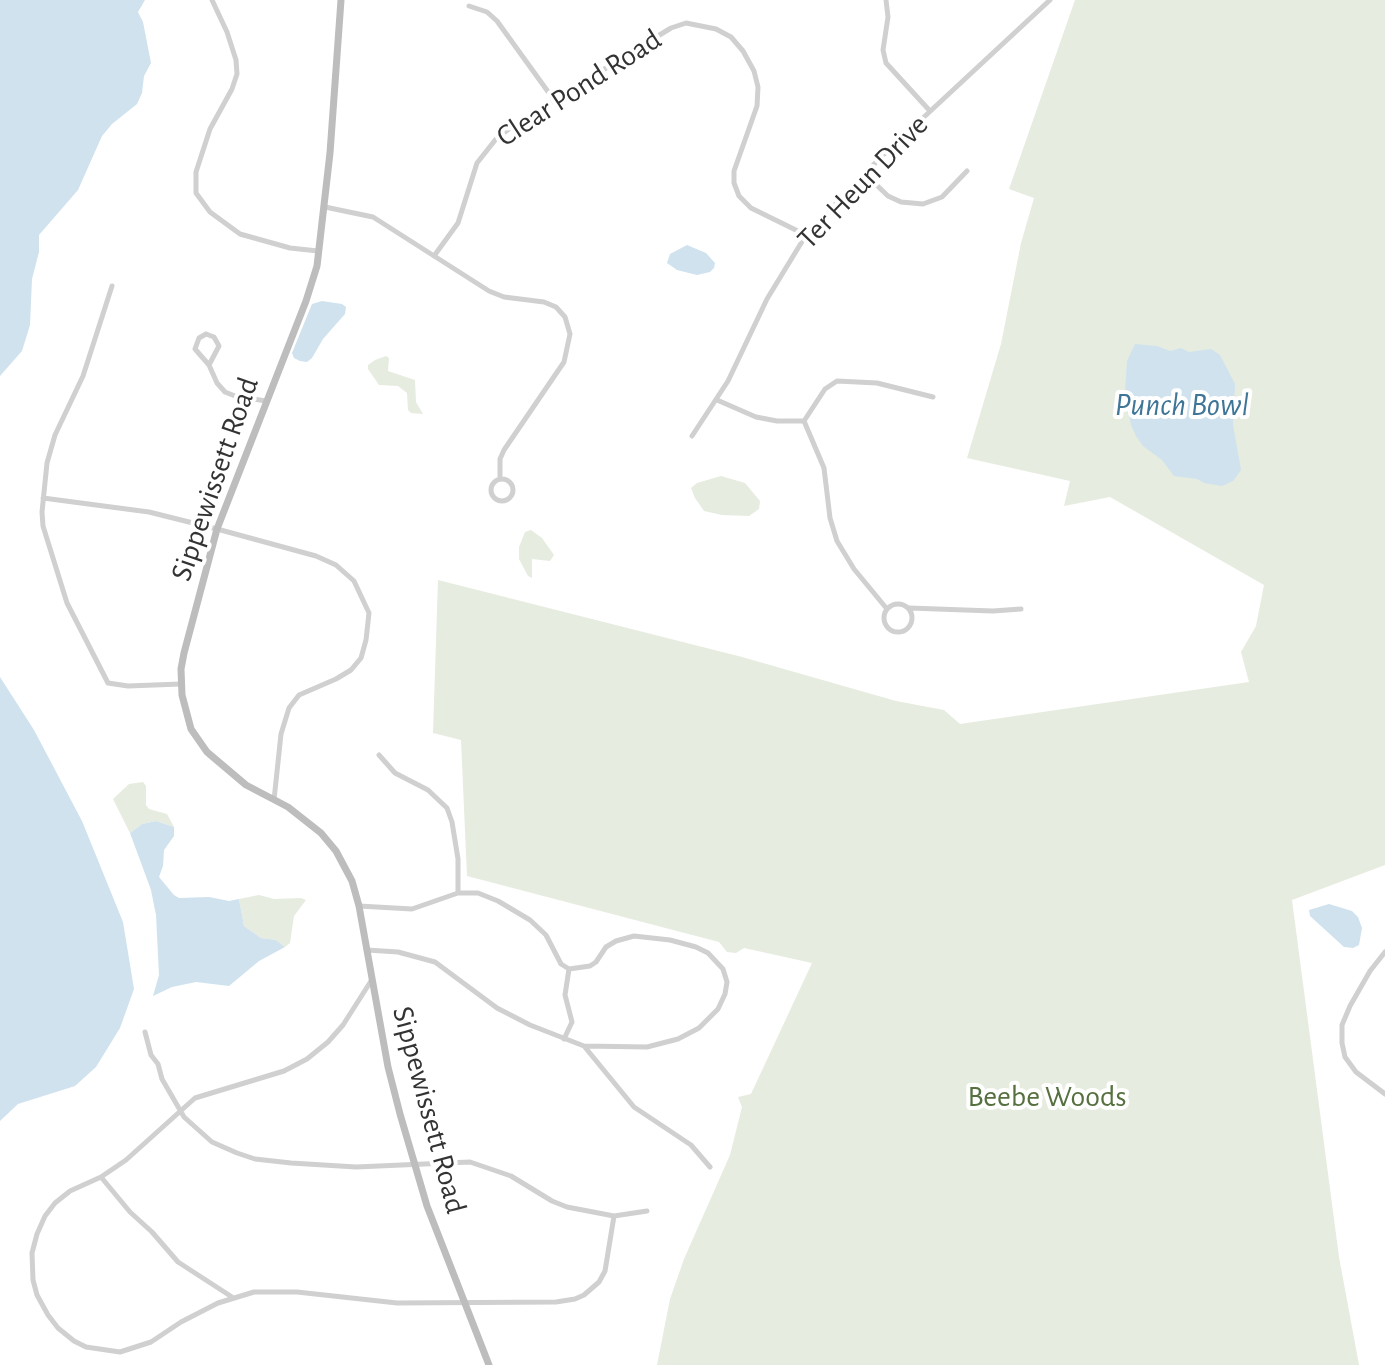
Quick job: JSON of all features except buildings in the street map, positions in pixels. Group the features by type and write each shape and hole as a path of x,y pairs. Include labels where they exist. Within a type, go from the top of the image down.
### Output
{"main road":[{"name":"Sippewissett Road","path":"341,0 319,251 306,301 217,529 184,653 181,684 191,729 207,752 246,785 302,817 325,838 347,870 359,906 396,1101 427,1206 489,1365"}],"street":[{"path":"212,0 232,46 237,74 210,129 196,172 196,193 210,212 240,234 290,248 319,251"},
{"path":"886,0 888,17 883,50 886,63 930,111"},
{"name":"Ter Heun Drive","path":"692,436 717,400 767,299 806,235 864,173 1050,0"},
{"path":"469,6 487,12 497,21 554,100"},
{"name":"Clear Pond Road","path":"434,256 458,223 472,173 484,153 503,133 671,28 686,23 716,29 731,37 754,71 758,87 757,106 734,171 739,196 751,208 806,235"},
{"path":"864,173 888,196 901,202 923,204 942,197 967,171"},
{"path":"325,207 377,219 494,293 551,305 561,311 568,323 569,343 564,362 500,459 500,479 493,485 492,493 497,499 505,501 511,496 513,487 508,481 500,479"},
{"path":"112,286 83,376 53,442 46,467 43,526 60,585 105,680 111,685 128,686 181,684"},
{"path":"209,365 219,346 214,337 206,334 199,338 195,349 225,392 266,401"},
{"path":"804,421 825,389 837,381 877,383 933,397"},
{"path":"717,400 756,417 804,421"},
{"path":"804,421 824,468 830,518 837,541 854,569 887,609 885,622 890,629 898,632 907,629 912,622 909,608"},
{"path":"43,498 149,512 217,529 316,556 336,565 354,581 369,613 361,658 351,670 299,695 289,708 281,734 274,800"},
{"path":"887,609 895,604 909,608 1021,609"},
{"path":"379,755 395,773 428,790 447,808 458,859 458,893"},
{"path":"359,906 412,909 458,893 478,893 530,920 546,935 561,964 569,969 590,966 606,947 634,936 696,947 716,960 727,982 718,1009 710,1020 678,1039 647,1047 584,1046 497,1008 435,962 398,952 367,950"},
{"path":"1385,952 1350,1006 1342,1025 1342,1043 1345,1057 1356,1072 1385,1094"},
{"path":"564,1039 572,1022 565,995 569,969"},
{"path":"354,1011 371,981"},
{"path":"375,999 362,1003 328,1042 307,1059 284,1071 195,1098 126,1160 62,1197 45,1216 32,1253 37,1295 58,1328 86,1347 101,1351 127,1351 151,1342 188,1318 232,1297 254,1292 297,1292 377,1302 556,1302 584,1295 599,1282 605,1271 614,1216"},
{"path":"145,1032 162,1079 184,1117 212,1142 255,1159 356,1167 470,1162 489,1166 567,1207 614,1216 647,1211"},
{"path":"584,1046 634,1107 691,1145 710,1167"},
{"path":"101,1177 178,1262 232,1297"}],"green space":[{"name":"Beebe Woods","path":"1075,0 1385,0 1385,865 1292,900 1339,1257 1359,1365 657,1365 670,1299 684,1259 730,1155 742,1107 738,1097 751,1094 812,963 744,948 736,953 727,952 719,942 467,876 461,740 433,733 438,580 742,657 896,701 944,710 960,724 1249,682 1241,652 1256,626 1264,585 1110,497 1064,506 1070,481 967,458 1001,344 1021,243 1034,198 1009,189"},
{"path":"386,356 389,358 388,371 415,380 416,402 423,414 411,413 407,393 398,386 379,385 368,369 368,365"},
{"path":"721,476 745,483 760,501 759,509 749,516 704,511 691,488 697,483"},
{"path":"531,530 542,538 554,555 550,561 532,559 532,578 519,559 519,547 525,532"},
{"path":"143,782 146,786 146,805 149,809 167,814 174,827 156,821 142,824 130,833 113,799 129,784"},
{"path":"259,895 306,900 294,916 290,943 285,947 276,940 261,938 244,926 239,899"}],"water":[{"path":"0,0 145,0 138,12 151,63 144,76 137,104 102,136 78,190 39,235 39,252 32,279 30,325 22,351 0,376"},
{"path":"687,245 706,253 715,263 710,272 697,275 677,270 667,263 670,254"},
{"path":"322,301 342,304 346,307 345,314 323,339 312,358 307,362 300,361 292,353 312,304"},
{"name":"Punch Bowl","path":"1135,344 1170,351 1181,348 1189,352 1211,349 1220,355 1235,384 1233,425 1241,470 1233,481 1222,486 1174,476 1162,460 1143,446 1131,425 1125,392 1127,361"},
{"path":"0,677 34,730 82,821 123,922 134,989 120,1028 96,1067 75,1086 18,1104 0,1121"},
{"path":"156,821 174,827 174,836 164,850 159,877 174,895 179,898 239,899 244,926 261,938 276,940 285,947 259,961 229,986 196,982 172,987 153,996 159,975 156,915 151,890 130,833 142,824"},
{"path":"1329,904 1352,911 1358,917 1362,928 1359,945 1344,947 1310,916 1309,910"}]}
